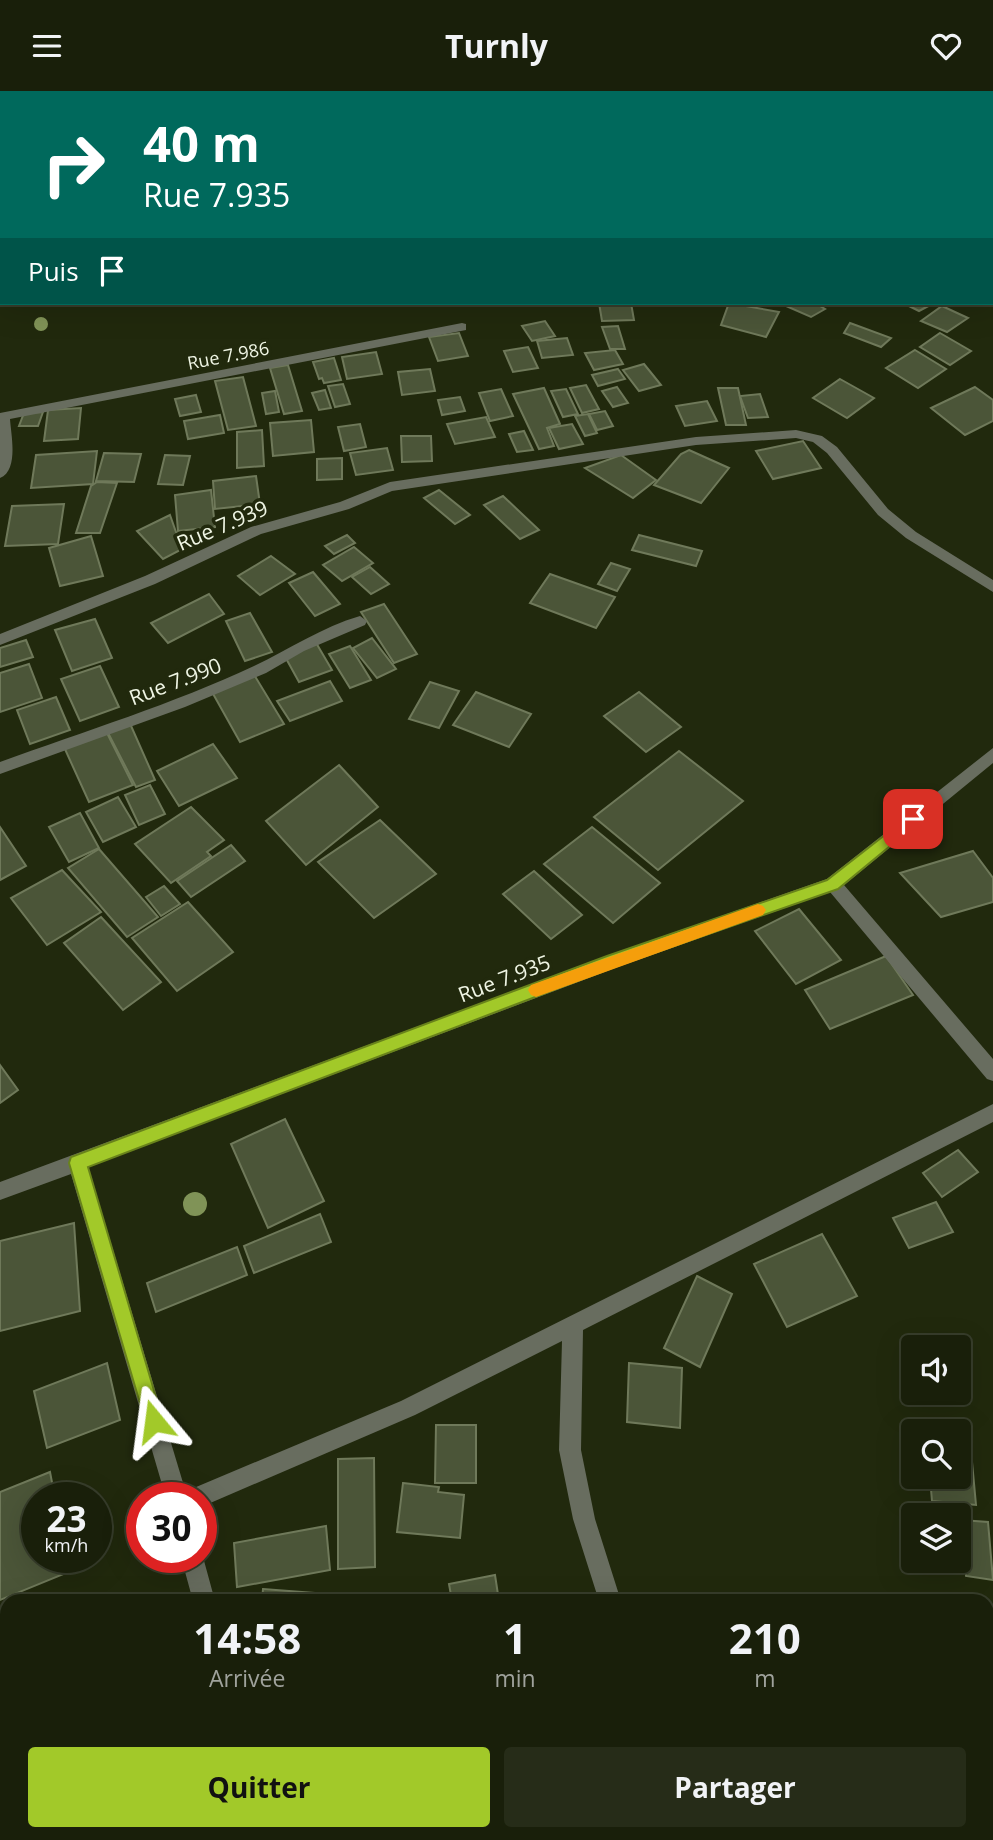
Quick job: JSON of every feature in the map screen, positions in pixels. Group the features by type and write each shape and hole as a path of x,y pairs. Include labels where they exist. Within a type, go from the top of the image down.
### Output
{"street":[{"name":"Rue 7.986","path":"2,416 462,327"},
{"path":"0,473 6,456 2,416"},
{"name":"Rue 7.939","path":"0,640 150,580 256,530 344,506 390,487 696,441 796,434 817,439 832,450 883,512 911,535 993,587"},
{"name":"Rue 7.990","path":"0,768 180,703 261,669 299,647 360,621"},
{"name":"Rue 7.935","path":"0,1191 613,961 833,884 993,754"},
{"path":"833,884 993,1073"},
{"path":"217,1489 408,1408 993,1113"},
{"path":"78,1163 172,1482"},
{"path":"573,1324 570,1450 584,1519 608,1594"},
{"path":"196,1573 202,1594"}],"building":[{"path":"599,305 631,305 634,320 602,321"},
{"path":"728,305 779,312 766,337 721,325"},
{"path":"818,305 825,309 811,317 786,306"},
{"path":"907,305 930,305 919,311"},
{"path":"942,306 968,318 947,332 921,321"},
{"path":"545,321 555,336 532,341 522,326"},
{"path":"850,323 891,338 881,347 844,333"},
{"path":"618,326 625,349 610,349 602,327"},
{"path":"459,333 468,356 438,361 429,337"},
{"path":"940,333 971,351 950,365 920,347"},
{"path":"567,338 573,355 542,358 537,341"},
{"path":"528,347 538,368 513,372 504,351"},
{"path":"615,350 623,364 594,370 585,353"},
{"path":"915,350 946,369 918,388 886,368"},
{"path":"376,352 382,374 347,379 342,357"},
{"path":"334,358 341,380 324,383 322,378 319,379 313,362"},
{"path":"644,364 661,385 639,391 623,370"},
{"path":"288,365 302,411 284,414 270,368"},
{"path":"430,369 435,391 402,395 398,372"},
{"path":"618,369 625,379 598,386 592,375"},
{"path":"243,377 256,426 228,430 215,381"},
{"path":"840,379 874,398 847,418 813,398"},
{"path":"343,384 350,404 335,407 328,386"},
{"path":"586,385 599,409 582,413 570,388"},
{"path":"617,387 628,403 613,407 602,391"},
{"path":"975,387 993,400 993,421 965,435 931,408"},
{"path":"544,388 560,424 547,428 554,446 539,449 513,394"},
{"path":"718,388 738,388 746,425 726,425"},
{"path":"501,389 513,416 490,421 479,393"},
{"path":"566,389 578,414 563,417 551,391"},
{"path":"325,390 331,408 319,410 312,393"},
{"path":"275,391 279,412 266,414 262,393"},
{"path":"760,394 768,417 748,418 740,396"},
{"path":"196,395 201,412 180,416 175,399"},
{"path":"460,397 465,411 442,415 438,400"},
{"path":"707,401 717,421 685,426 676,406"},
{"path":"81,408 78,439 44,441 48,410"},
{"path":"605,411 613,426 597,430 589,414"},
{"path":"43,412 38,426 19,426 24,413"},
{"path":"588,414 597,433 585,436 575,416"},
{"path":"220,415 224,433 188,439 184,421"},
{"path":"486,417 495,437 455,444 447,424"},
{"path":"311,420 314,452 273,456 270,423"},
{"path":"360,424 366,447 344,451 338,427"},
{"path":"572,424 583,444 559,449 549,428"},
{"path":"262,430 264,466 237,468 237,432"},
{"path":"524,431 533,450 517,452 509,434"},
{"path":"401,436 431,436 432,461 402,462"},
{"path":"803,441 821,468 773,479 756,451"},
{"path":"387,448 393,470 356,475 350,453"},
{"path":"689,450 729,468 701,503 654,485 681,454"},
{"path":"97,451 93,484 31,488 36,455"},
{"path":"104,453 141,454 134,482 96,481"},
{"path":"165,455 190,456 183,485 158,484"},
{"path":"621,455 656,480 633,498 585,468"},
{"path":"342,458 342,479 317,480 317,459"},
{"path":"256,476 260,504 215,509 213,481"},
{"path":"97,482 117,483 100,533 76,533 91,486"},
{"path":"211,490 215,527 178,531 175,495"},
{"path":"439,490 470,515 455,524 424,498"},
{"path":"503,496 539,530 520,539 484,505"},
{"path":"64,504 58,544 5,546 12,506"},
{"path":"170,515 176,532 188,546 163,559 137,531"},
{"path":"347,535 355,543 334,554 325,546"},
{"path":"639,535 702,551 696,566 632,550"},
{"path":"91,536 103,576 60,586 49,548"},
{"path":"354,547 373,563 342,581 323,565"},
{"path":"271,556 295,574 260,595 238,576"},
{"path":"611,563 630,569 617,591 598,584"},
{"path":"370,567 389,584 371,594 352,577"},
{"path":"313,572 340,604 315,616 289,583"},
{"path":"550,574 615,597 596,628 530,603"},
{"path":"209,594 224,614 168,643 151,623"},
{"path":"384,604 417,654 394,663 361,612"},
{"path":"250,613 272,652 245,661 226,621"},
{"path":"95,619 112,658 72,671 55,630"},
{"path":"372,638 396,669 377,678 353,648"},
{"path":"26,640 33,657 0,667 0,648"},
{"path":"315,641 332,670 299,682 283,653"},
{"path":"350,646 371,680 350,688 329,654"},
{"path":"29,664 42,698 0,712 0,673"},
{"path":"100,666 119,707 80,721 61,679"},
{"path":"253,673 284,724 240,742 212,692"},
{"path":"330,681 342,701 290,721 277,701"},
{"path":"430,682 459,691 439,728 409,719"},
{"path":"476,692 531,714 509,747 453,725"},
{"path":"639,692 681,727 646,752 604,716"},
{"path":"56,697 70,730 30,744 17,710"},
{"path":"128,719 155,780 136,787 105,727"},
{"path":"106,731 133,785 89,802 64,747"},
{"path":"213,744 237,778 179,806 157,771"},
{"path":"679,751 743,801 658,870 594,817"},
{"path":"339,765 378,807 306,865 266,821"},
{"path":"150,785 165,814 139,825 125,795"},
{"path":"118,797 136,827 103,842 86,812"},
{"path":"191,807 224,840 207,852 211,856 171,883 135,844"},
{"path":"80,813 99,848 69,862 49,827"},
{"path":"380,820 436,874 374,918 318,862"},
{"path":"0,827 26,866 0,880"},
{"path":"592,827 660,883 613,923 544,864"},
{"path":"231,845 245,861 191,897 177,881"},
{"path":"99,849 158,917 127,937 68,868"},
{"path":"973,851 993,878 993,902 941,917 900,873"},
{"path":"62,870 101,912 47,945 11,898"},
{"path":"534,871 582,915 551,939 503,894"},
{"path":"164,886 180,904 161,916 146,897"},
{"path":"188,902 233,952 177,991 132,938"},
{"path":"799,909 841,960 796,984 755,931"},
{"path":"101,917 161,982 123,1010 64,943"},
{"path":"886,956 913,995 830,1029 805,990"},
{"path":"0,1065 18,1090 0,1103"},
{"path":"285,1119 324,1201 268,1228 231,1144"},
{"path":"958,1150 978,1172 942,1197 923,1173"},
{"path":"936,1202 953,1232 909,1248 893,1218"},
{"path":"320,1214 331,1242 254,1273 244,1246"},
{"path":"74,1223 80,1311 0,1331 0,1241"},
{"path":"822,1234 857,1296 787,1327 754,1264"},
{"path":"237,1247 247,1275 156,1312 147,1283"},
{"path":"697,1276 732,1294 700,1367 664,1348"},
{"path":"107,1363 120,1420 47,1448 34,1391"},
{"path":"629,1363 682,1368 680,1428 627,1422"},
{"path":"436,1425 476,1425 476,1483 435,1483"},
{"path":"374,1458 375,1567 338,1569 338,1459"},
{"path":"972,1462 976,1505 932,1501 931,1489 971,1489"},
{"path":"50,1472 52,1482 25,1482"},
{"path":"403,1483 439,1487 438,1492 464,1495 460,1538 397,1532"},
{"path":"21,1484 21,1573 66,1573 15,1594 0,1594 0,1492"},
{"path":"971,1521 988,1522 993,1580 966,1576 966,1573 971,1573"},
{"path":"326,1526 330,1570 237,1587 234,1543"},
{"path":"495,1575 498,1594 451,1594 449,1584"},
{"path":"263,1589 327,1594 263,1594"}],"slow traffic":[{"path":"536,990 758,910"}],"route":[{"path":"154,1421 78,1163 613,961 833,884 913,819"}]}
